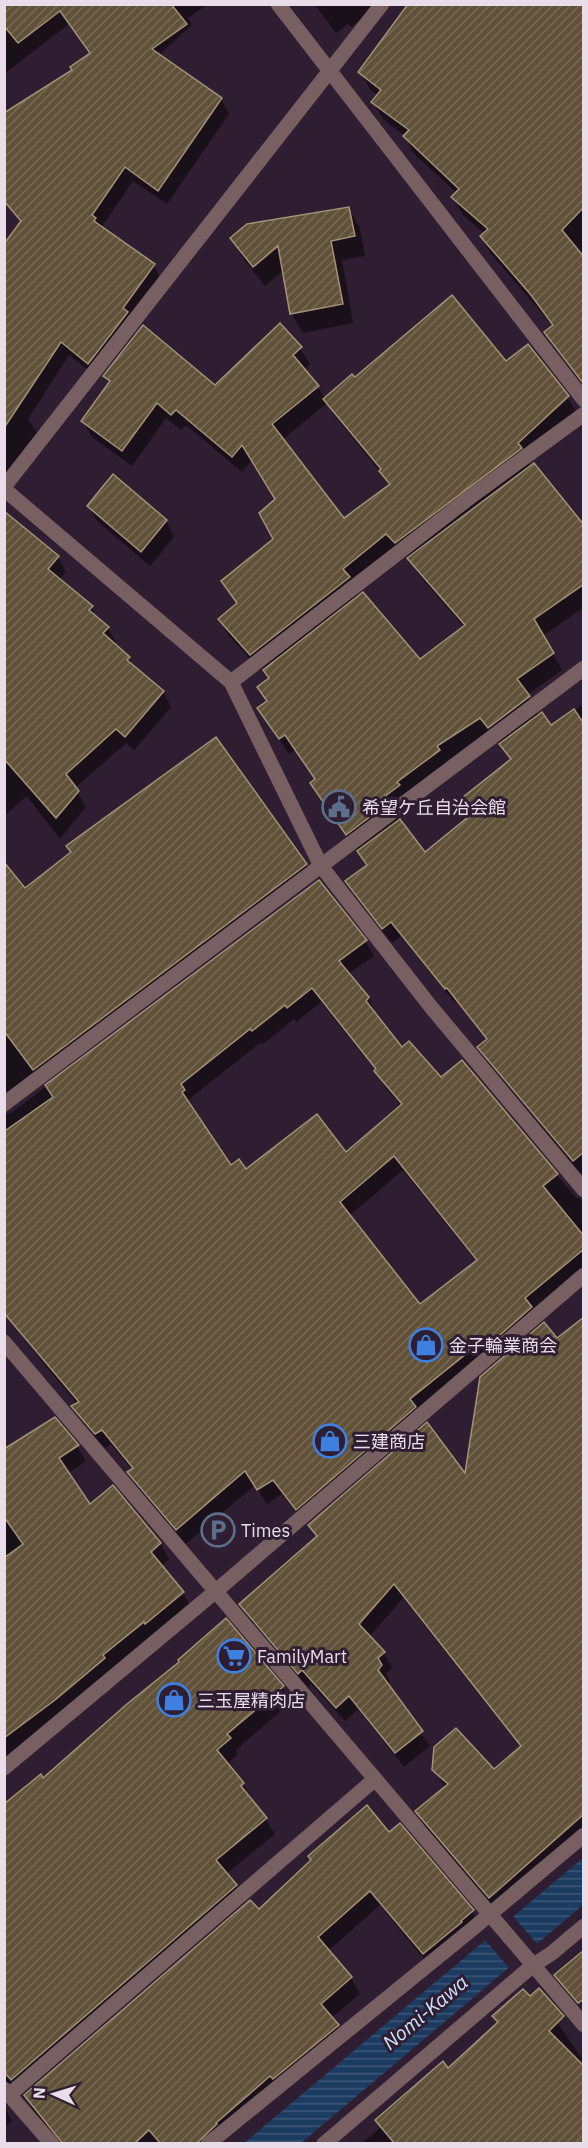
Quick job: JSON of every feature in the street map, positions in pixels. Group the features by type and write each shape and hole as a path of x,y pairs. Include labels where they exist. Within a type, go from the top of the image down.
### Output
{"street":[{"path":"278,4 584,400"},
{"path":"382,4 4,488 231,682 321,866 466,1051 584,1190"},
{"path":"231,682 469,498 584,414"},
{"path":"4,1104 584,668"},
{"path":"4,1768 216,1591 584,1275"},
{"path":"4,1342 584,2025"},
{"path":"52,2144 7,2092 375,1779"},
{"path":"208,2144 493,1919 584,1835"},
{"path":"324,2144 528,1961 552,1953 584,1926"}],"water":[{"name":"Nomi-Kawa","path":"583,1858 583,1905 301,2143 243,2144"}],"pier":[{"path":"512,1915 538,1945 510,1969 484,1939"}],"building":[{"path":"4,4 171,4 187,24 152,49 222,98 158,191 125,167 92,215 96,218 94,221 155,264 123,308 128,312 88,364 61,342 4,428 4,244 21,221 4,201 4,113 72,70 70,67 90,53 60,11 18,43 4,26"},
{"path":"408,4 584,4 584,207 562,230 584,257 583,383 544,332 553,325 531,295 480,236 488,229 451,197 459,189 403,136 409,130 371,102 381,90 358,72"},
{"path":"349,207 355,236 331,241 343,304 290,314 278,246 253,267 230,238 247,224"},
{"path":"452,295 506,361 528,344 569,396 518,443 522,448 395,543 386,534 343,569 350,577 250,655 218,619 237,603 221,581 273,539 259,513 275,499 242,445 232,457 176,410 171,415 157,403 122,451 81,421 110,381 103,376 143,325 215,385 280,323 302,347 293,355 319,386 272,424 344,518 390,484 379,471 381,469 323,399 352,374 355,377"},
{"path":"534,463 584,525 584,584 534,619 554,653 517,679 530,696 488,728 480,718 437,746 440,750 397,782 400,785 384,797 388,803 346,835 310,783 315,779 285,735 279,739 257,708 267,701 257,687 269,678 263,670 363,592 420,659 465,625 407,558"},
{"path":"113,474 167,520 141,552 87,506"},
{"path":"4,511 59,556 48,569 93,606 89,610 109,627 103,633 130,657 127,660 164,691 125,737 116,729 66,774 79,791 56,818 4,759"},
{"path":"574,709 584,724 584,1152 573,1161 477,1047 487,1039 447,988 445,989 391,922 382,929 345,881 367,865 357,851 400,819 425,852 473,813 462,798 511,759 499,744 542,712 551,725"},
{"path":"216,737 307,864 33,1070 4,1031 4,862 25,888 71,852 66,846"},
{"path":"319,880 367,940 339,961 369,997 366,1001 402,1047 409,1041 441,1077 462,1060 558,1174 543,1186 584,1236 584,1249 525,1298 532,1307 485,1348 486,1338 410,1399 416,1407 296,1510 273,1480 257,1490 245,1471 176,1530 127,1472 133,1468 102,1430 95,1434 71,1406 79,1402 4,1313 5,1131 53,1097 45,1085","holes":["312,988 376,1069 374,1071 402,1104 346,1152 317,1114 246,1169 239,1159 231,1165 182,1092 185,1090 181,1084 250,1029 252,1031 285,1005 287,1008","394,1156 477,1260 420,1304 340,1202"]},
{"path":"584,1317 584,1814 489,1898 415,1811 448,1784 432,1770 434,1747 456,1728 494,1769 521,1746 394,1584 359,1624 385,1652 378,1658 382,1665 378,1670 423,1731 395,1753 349,1696 336,1708 302,1670 298,1674 239,1604 317,1536 308,1525 427,1422 465,1473 480,1377 544,1322 557,1338"},
{"path":"55,1417 79,1445 59,1458 90,1504 113,1485 161,1543 151,1552 184,1592 103,1655 105,1658 55,1700 4,1738 4,1558 23,1544 4,1517 4,1449"},
{"path":"226,1618 284,1686 227,1734 231,1738 217,1750 244,1783 241,1786 267,1818 216,1860 237,1885 11,2080 4,2072 4,1804 41,1774 43,1778 179,1662 178,1660"},
{"path":"367,1805 389,1832 400,1823 474,1910 423,1954 370,1891 318,1937 352,1977 321,2004 339,2025 273,2079 270,2076 216,2123 196,2144 161,2144 149,2130 134,2144 63,2144 24,2095 250,1900 259,1909 311,1860 308,1856"},
{"path":"584,1950 584,1999 578,2003 554,1975"},
{"path":"539,1988 564,2016 549,2031 584,2066 584,2144 395,2144 375,2120 443,2061 448,2068 498,2022 492,2016 523,1989 530,1996"}],"place":[{"name":"希望ケ丘自治会館","path":"339,807"},
{"name":"金子輪業商会","path":"426,1345"},
{"name":"三建商店","path":"330,1441"},
{"name":"Times","path":"218,1530"},
{"name":"FamilyMart","path":"234,1656"},
{"name":"三玉屋精肉店","path":"174,1700"}]}
